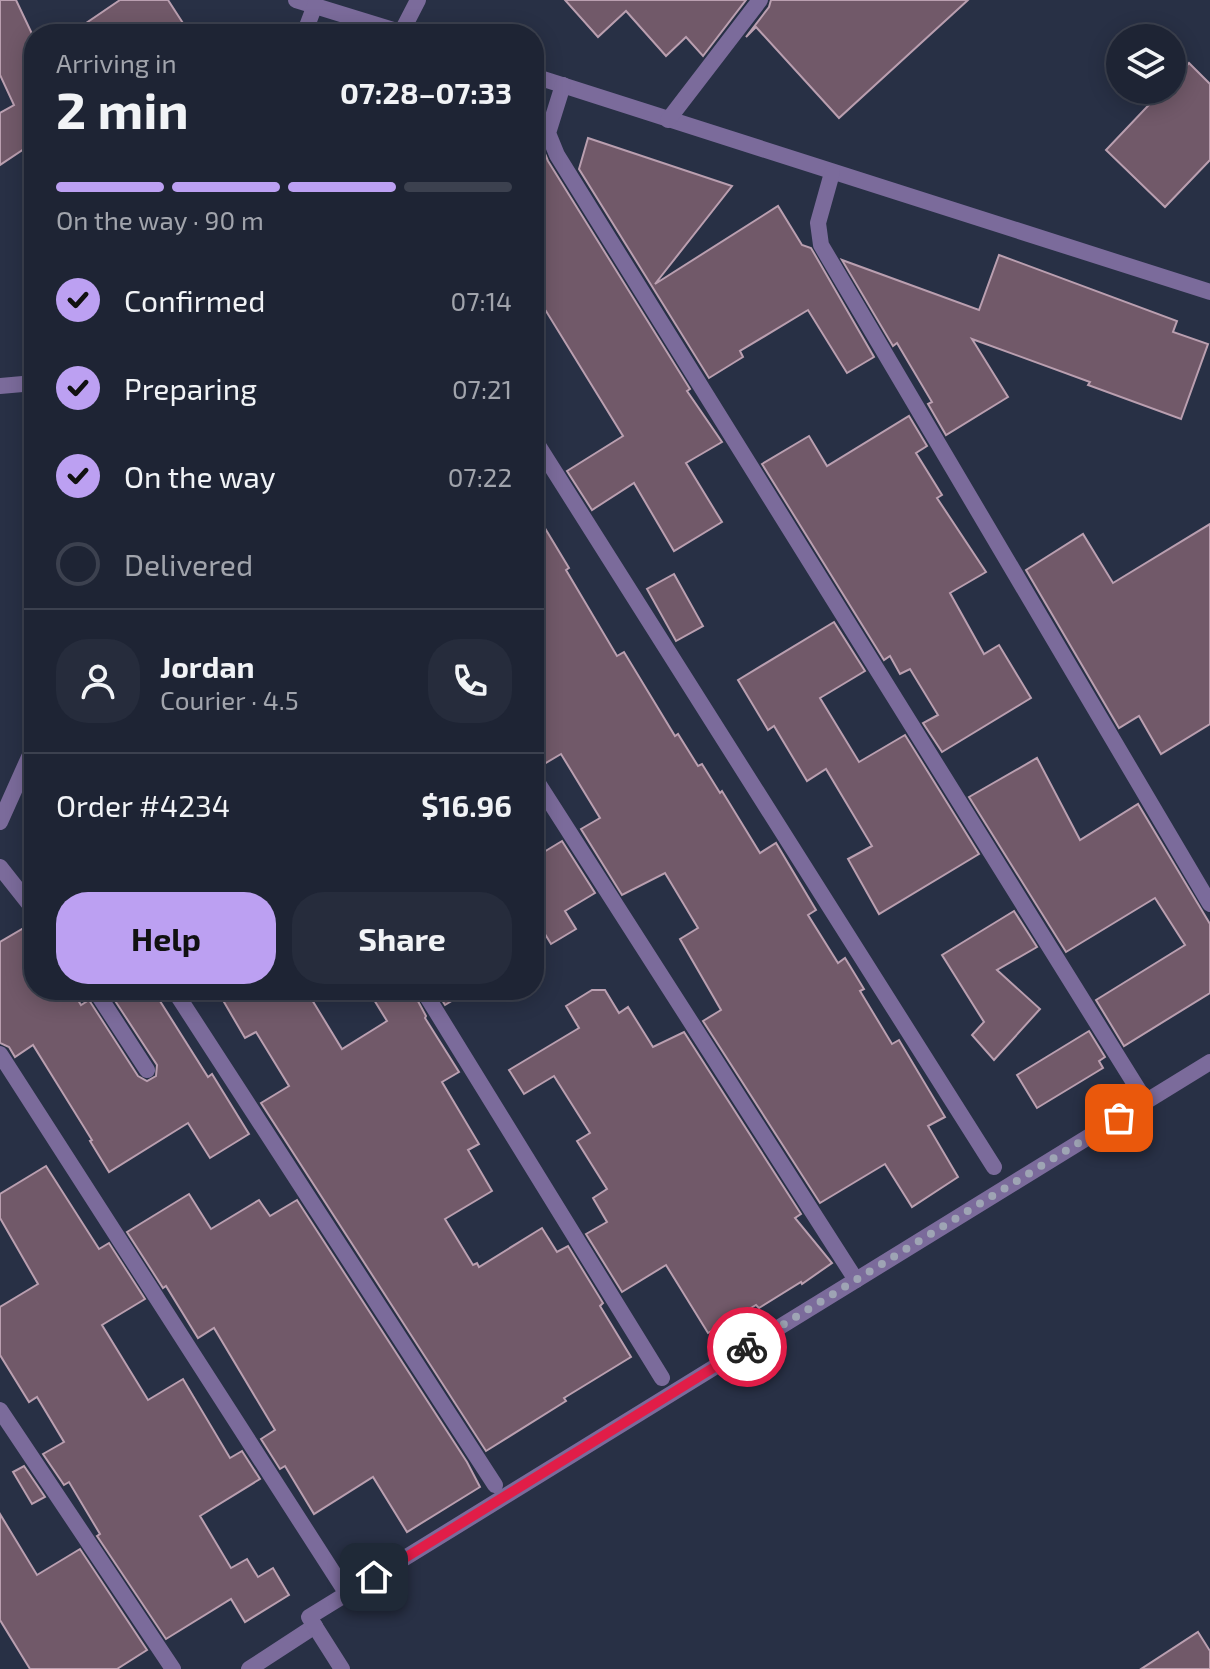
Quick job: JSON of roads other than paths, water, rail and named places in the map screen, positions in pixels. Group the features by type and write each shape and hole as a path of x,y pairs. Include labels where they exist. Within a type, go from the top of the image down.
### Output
{"street":[{"path":"296,0 375,24"},
{"path":"408,24 418,0"},
{"path":"668,120 760,0"},
{"path":"308,24 315,5"},
{"path":"544,79 1210,292"},
{"path":"563,85 548,133 557,155 1146,1102"},
{"path":"832,173 818,223 821,245 1210,904"},
{"path":"0,386 24,384"},
{"path":"544,455 994,1167"},
{"path":"0,822 24,780"},
{"path":"544,793 856,1280"},
{"path":"0,867 24,897"},
{"path":"102,1000 147,1070"},
{"path":"180,1000 495,1485"},
{"path":"429,1000 662,1378"},
{"path":"0,1054 347,1594"},
{"path":"342,1669 309,1617 1210,1062"},
{"path":"0,1410 173,1669"},
{"path":"249,1669 315,1626"}]}
